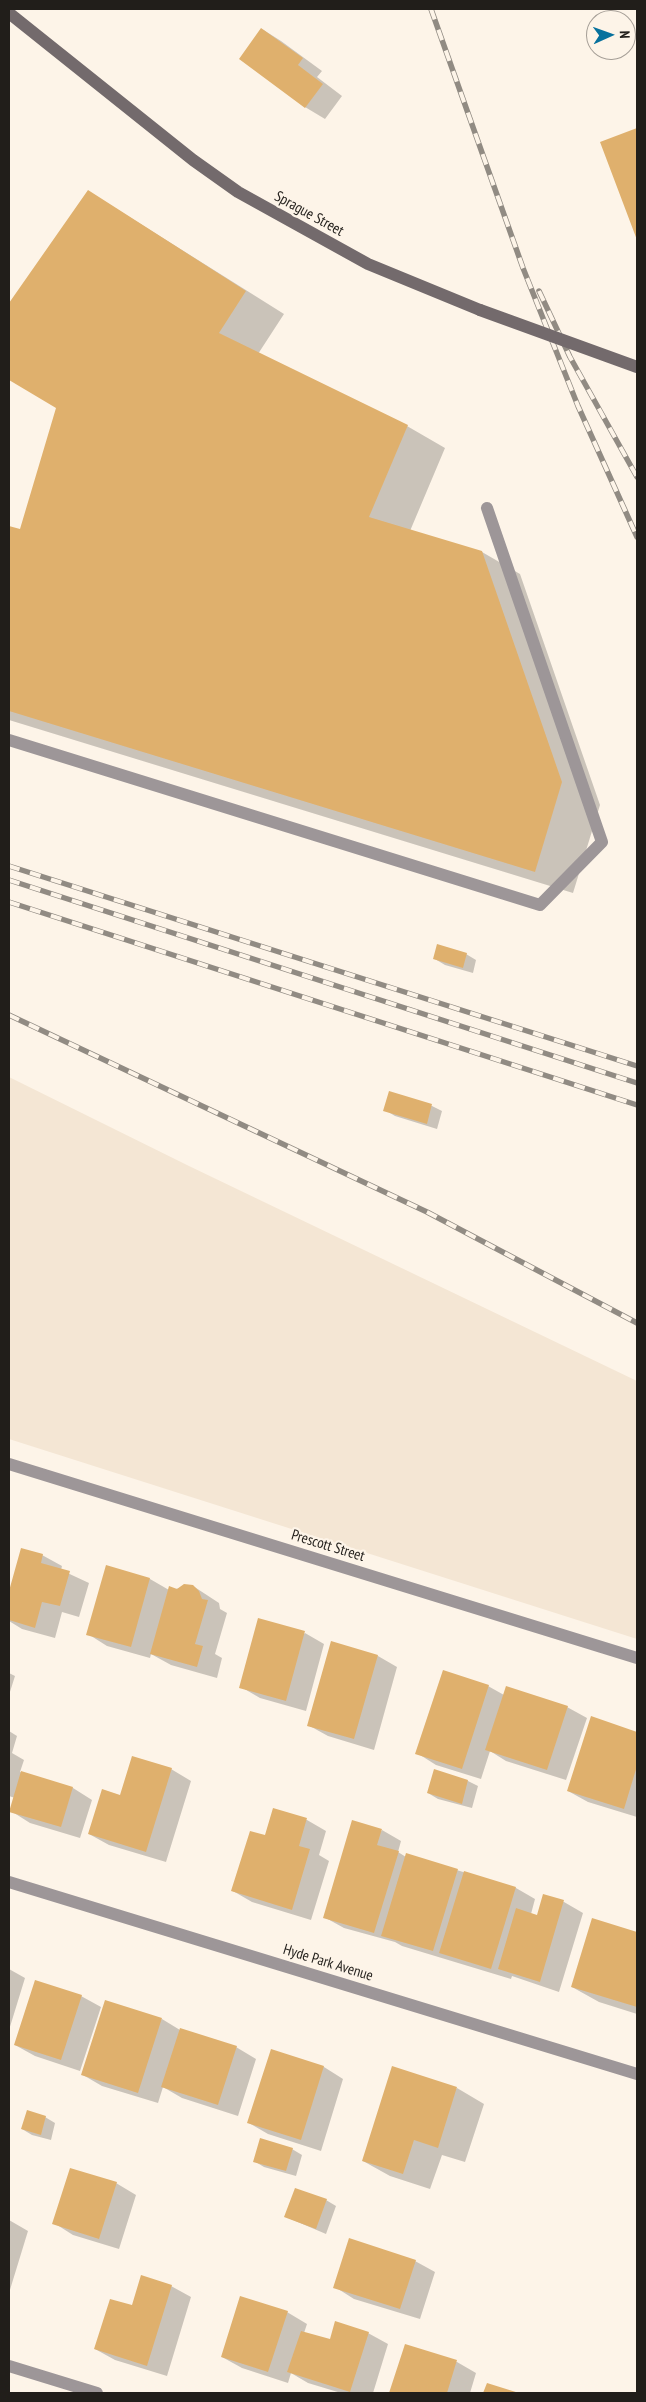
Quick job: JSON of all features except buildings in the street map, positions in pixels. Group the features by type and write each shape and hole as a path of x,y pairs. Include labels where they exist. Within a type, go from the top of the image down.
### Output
{"main road":[{"name":"Sprague Street","path":"9,13 193,160 238,192 368,264 480,310 637,367"}],"street":[{"path":"9,740 540,905 602,842 486,508"},
{"name":"Prescott Street","path":"9,1464 637,1658"},
{"name":"Hyde Park Avenue","path":"9,1882 637,2074"},
{"path":"9,2366 97,2393"}],"shaded area":[{"path":"9,1077 189,1166 637,1381 637,1639 9,1439"}],"railway":[{"path":"431,9 523,268 578,406 637,537"},
{"path":"539,291 570,357 637,477"},
{"path":"9,866 637,1066"},
{"path":"9,880 637,1083"},
{"path":"9,902 637,1105"},
{"path":"9,1015 427,1212 637,1323"}]}
